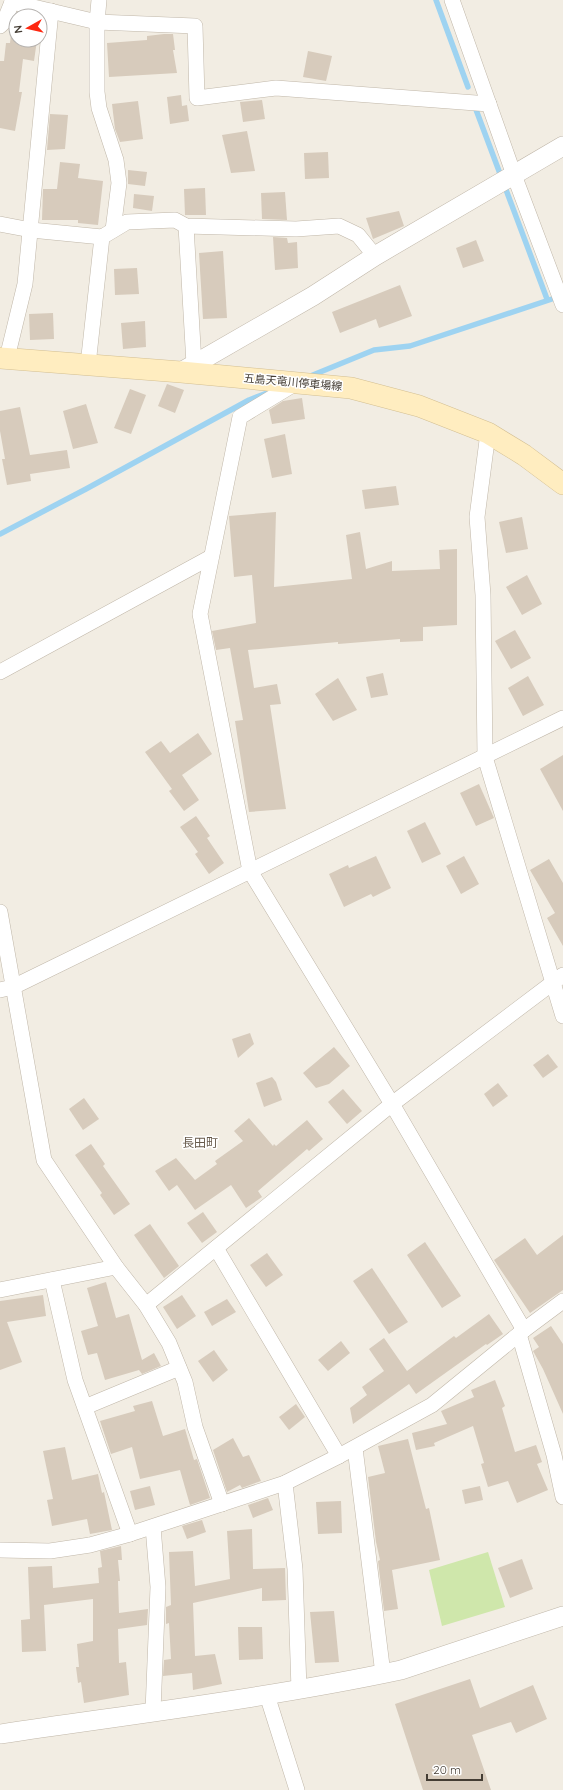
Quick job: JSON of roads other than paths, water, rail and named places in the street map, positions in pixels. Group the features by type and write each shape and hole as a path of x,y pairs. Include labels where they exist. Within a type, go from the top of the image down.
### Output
{"main road":[{"name":"五島天竜川停車場線","path":"4,358 88,364 188,368 230,377 351,388 419,406 488,433 524,455 563,484"}],"street":[{"path":"88,364 107,234 119,183 116,160 99,108 97,97 97,22 100,0"},
{"path":"452,0 513,175 563,305"},
{"path":"0,26 4,22 12,1 97,22 195,26 197,98 276,88 489,104"},
{"path":"4,358 25,284 52,11"},
{"path":"186,226 188,368 313,296 375,256 563,146"},
{"path":"0,224 31,230 107,234 127,222 175,220 186,226 296,229 339,226 358,235 375,256"},
{"path":"290,382 240,417 200,614 250,871 392,1104 521,1332 554,1455 563,1497"},
{"path":"488,433 477,517 483,595 485,757 558,978 563,1016"},
{"path":"0,672 211,557"},
{"path":"7,988 563,718"},
{"path":"0,912 7,988 44,1160 116,1267 146,1305 169,1343 186,1382 195,1427 222,1504"},
{"path":"146,1305 392,1104 558,978"},
{"path":"216,1248 339,1456"},
{"path":"0,1290 116,1267"},
{"path":"52,1280 75,1380 130,1534"},
{"path":"0,1550 50,1551 90,1545 153,1527 285,1483 355,1448 432,1405 521,1332 563,1301"},
{"path":"84,1407 180,1368"},
{"path":"355,1448 384,1674"},
{"path":"285,1483 295,1569 299,1690"},
{"path":"153,1527 158,1587 153,1711"},
{"path":"0,1734 299,1690 384,1674 402,1670 563,1616"},
{"path":"266,1695 298,1790"}],"waterway":[{"path":"436,0 468,87"},
{"path":"475,107 547,299"},
{"path":"308,377 374,350 410,346 558,297"},
{"path":"0,534 249,400 267,393"}],"district":[{"name":"長田町","path":"200,1142"}]}
